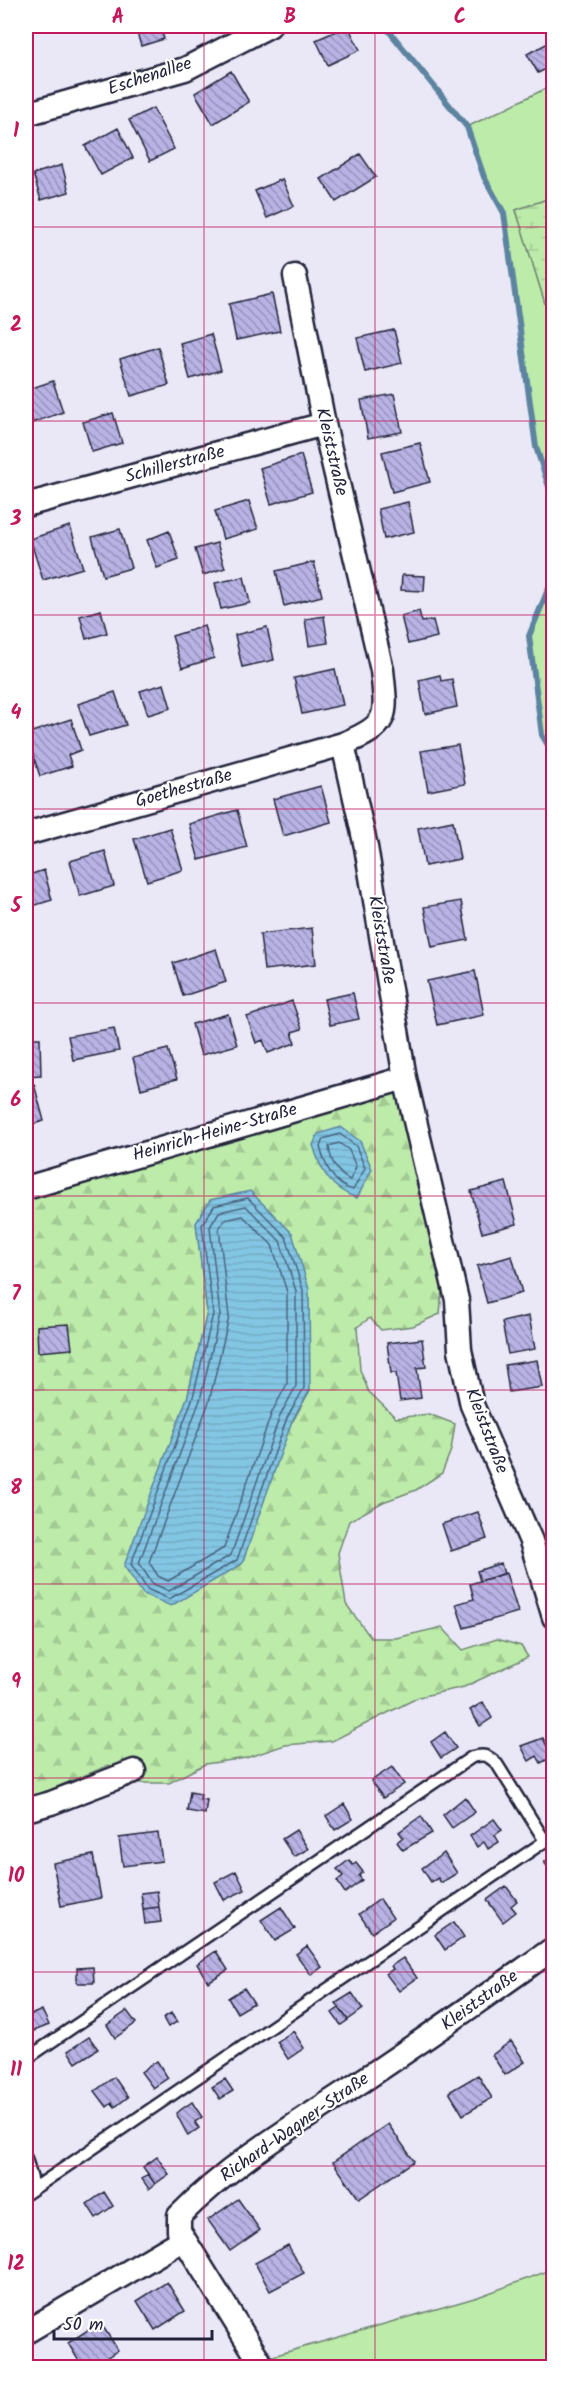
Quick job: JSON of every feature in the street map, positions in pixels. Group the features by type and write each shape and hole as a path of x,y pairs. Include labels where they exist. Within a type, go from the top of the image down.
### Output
{"street":[{"name":"Eschenallee","path":"26,114 185,69 269,26"},
{"name":"Kleiststraße","path":"295,276 324,424 382,670 386,710 372,732 343,744 366,847 405,1078 448,1253 457,1300 460,1350 472,1405 531,1542 554,1617"},
{"name":"Schillerstraße","path":"26,506 324,424"},
{"name":"Goethestraße","path":"26,834 343,744"},
{"name":"Heinrich-Heine-Straße","path":"26,1188 405,1078"},
{"path":"26,1810 134,1771"},
{"name":"Kleiststraße","path":"435,2032 554,1948"},
{"name":"Richard-Wagner-Straße","path":"259,2360 179,2231 179,2216 196,2199 276,2138 435,2032"},
{"path":"26,2332 184,2239"}],"lane":[{"path":"26,2059 472,1757 482,1754 489,1756 497,1764 549,1838 34,2186 26,2194"},
{"path":"26,2158 34,2186"}],"green space":[{"path":"553,85 553,197 516,210 553,329 553,502 536,447 504,213 484,177 467,127"},
{"path":"554,197 553,329 516,210"},
{"path":"553,575 554,755 542,735 529,636"},
{"path":"393,1091 407,1094 443,1275 440,1314 413,1326 381,1330 370,1318 357,1327 360,1370 369,1392 396,1418 429,1414 455,1424 451,1450 442,1473 416,1490 383,1502 349,1521 338,1553 346,1604 371,1638 396,1638 442,1627 463,1650 497,1639 521,1646 528,1657 464,1687 419,1697 332,1741 285,1745 246,1758 205,1764 169,1783 131,1783 109,1765 26,1800 26,1194","holes":["196,1223 310,1390 293,1421 188,1395 207,1312"]},
{"path":"553,2269 553,2367 245,2368 259,2360 478,2297"}],"water":[{"path":"341,1127 360,1141 372,1169 357,1198 340,1190 328,1178 319,1163 313,1145 318,1134"},
{"path":"250,1191 292,1233 309,1289 310,1390 292,1421 242,1564 171,1606 143,1594 124,1566 188,1395 207,1312 196,1223 210,1200"}],"building":[{"path":"135,26 160,26 164,39 141,46"},
{"path":"348,26 360,50 328,65 316,40"},
{"path":"550,42 554,49 554,65 538,73 527,54"},
{"path":"231,71 249,102 213,124 195,93"},
{"path":"153,108 174,149 150,161 129,120"},
{"path":"118,128 133,158 101,175 85,146"},
{"path":"360,154 376,177 336,202 321,179"},
{"path":"62,165 69,192 41,200 33,174"},
{"path":"282,179 294,206 267,218 255,191"},
{"path":"272,294 280,331 236,340 229,304"},
{"path":"394,330 402,363 365,372 357,338"},
{"path":"211,334 221,370 190,379 180,343"},
{"path":"158,347 169,385 131,396 120,359"},
{"path":"53,381 63,412 29,424 26,414 26,390"},
{"path":"394,394 402,432 368,438 361,400"},
{"path":"113,413 122,443 92,452 83,422"},
{"path":"420,443 430,482 392,492 382,452"},
{"path":"301,455 312,492 271,504 260,468"},
{"path":"249,501 258,529 223,539 215,511"},
{"path":"408,502 414,532 384,539 378,509"},
{"path":"70,526 83,568 43,580 30,539"},
{"path":"120,529 131,568 103,576 92,537"},
{"path":"169,531 179,560 157,568 147,540"},
{"path":"217,543 225,568 203,575 195,549"},
{"path":"314,562 322,596 284,606 276,571"},
{"path":"402,575 425,576 424,591 401,590"},
{"path":"244,577 250,603 221,609 215,583"},
{"path":"101,610 107,633 86,639 80,616"},
{"path":"419,611 422,622 433,620 437,637 408,644 401,616"},
{"path":"324,616 328,643 309,646 305,619"},
{"path":"204,626 214,658 182,668 172,636"},
{"path":"267,627 274,660 242,667 235,635"},
{"path":"335,669 343,705 302,714 294,678"},
{"path":"440,675 441,681 452,679 457,707 425,714 419,680"},
{"path":"164,684 171,708 148,715 140,691"},
{"path":"115,692 126,725 89,736 78,704"},
{"path":"71,719 81,750 68,755 72,766 40,776 26,734"},
{"path":"458,745 465,784 428,791 421,751"},
{"path":"321,786 331,822 283,836 273,799"},
{"path":"237,810 247,847 199,860 189,824"},
{"path":"453,821 460,859 425,866 418,828"},
{"path":"170,828 183,870 147,881 134,839"},
{"path":"105,851 114,886 80,896 70,861"},
{"path":"44,870 52,900 26,908 26,876"},
{"path":"461,901 468,940 432,947 424,907"},
{"path":"312,928 316,964 264,970 260,934"},
{"path":"216,949 226,982 183,996 173,963"},
{"path":"475,971 484,1015 437,1025 427,981"},
{"path":"353,993 359,1019 330,1025 324,999"},
{"path":"292,1001 302,1029 292,1032 295,1043 268,1053 263,1040 256,1043 247,1017"},
{"path":"228,1014 237,1045 201,1055 192,1024"},
{"path":"114,1028 119,1051 73,1060 68,1036"},
{"path":"26,1038 40,1038 41,1075 26,1076"},
{"path":"168,1049 177,1079 141,1089 133,1058"},
{"path":"34,1084 44,1121 26,1126 26,1086"},
{"path":"506,1182 517,1224 482,1233 471,1191"},
{"path":"512,1256 522,1293 487,1303 477,1266"},
{"path":"529,1316 535,1349 508,1354 502,1322"},
{"path":"69,1324 72,1349 38,1352 37,1326"},
{"path":"422,1339 426,1367 417,1368 421,1398 400,1401 396,1373 391,1373 387,1343"},
{"path":"537,1360 542,1387 509,1392 505,1365"},
{"path":"478,1512 487,1539 451,1551 442,1524"},
{"path":"501,1563 504,1574 480,1581 477,1571"},
{"path":"506,1573 518,1612 464,1628 456,1604 474,1599 470,1584"},
{"path":"483,1702 492,1718 480,1726 470,1710"},
{"path":"445,1732 456,1748 441,1758 431,1742"},
{"path":"543,1738 552,1757 541,1763 537,1756 529,1761 521,1746"},
{"path":"392,1767 404,1784 383,1798 371,1781"},
{"path":"190,1792 201,1794 200,1799 207,1800 205,1814 187,1811"},
{"path":"465,1797 475,1812 452,1828 443,1815"},
{"path":"344,1804 353,1819 335,1830 326,1816"},
{"path":"421,1816 432,1833 403,1850 397,1842 403,1837 399,1832"},
{"path":"494,1819 502,1830 495,1835 499,1842 488,1849 484,1842 477,1847 470,1836"},
{"path":"296,1830 308,1849 294,1857 282,1839"},
{"path":"158,1833 162,1861 123,1866 119,1838"},
{"path":"444,1853 457,1873 441,1883 438,1878 431,1882 422,1868"},
{"path":"93,1855 101,1898 61,1906 53,1863"},
{"path":"554,1856 554,1876 544,1862"},
{"path":"349,1860 353,1865 356,1863 363,1872 359,1876 362,1880 345,1893 337,1881 343,1876 337,1869"},
{"path":"236,1871 245,1890 224,1900 215,1882"},
{"path":"506,1886 517,1901 511,1906 516,1912 503,1922 487,1900"},
{"path":"157,1891 159,1907 143,1909 141,1893"},
{"path":"380,1899 393,1918 372,1933 359,1914"},
{"path":"159,1907 161,1922 145,1924 143,1909"},
{"path":"281,1907 295,1929 275,1941 261,1920"},
{"path":"454,1922 464,1937 445,1950 435,1935"},
{"path":"307,1946 322,1967 311,1975 296,1954"},
{"path":"216,1951 228,1970 208,1982 197,1964"},
{"path":"403,1958 417,1978 399,1991 386,1974 393,1969 391,1966"},
{"path":"93,1967 94,1983 77,1983 77,1968"},
{"path":"244,1988 254,2003 237,2013 228,1998"},
{"path":"352,1993 363,2009 348,2020 336,2003"},
{"path":"339,2008 348,2020 341,2025 332,2013"},
{"path":"42,2010 49,2025 29,2033 26,2017"},
{"path":"127,2011 136,2023 115,2038 107,2025"},
{"path":"171,2013 177,2022 168,2027 163,2018"},
{"path":"293,2031 304,2048 288,2059 277,2042"},
{"path":"89,2037 98,2049 76,2063 68,2051"},
{"path":"511,2041 525,2062 505,2075 492,2055"},
{"path":"157,2061 168,2078 153,2088 141,2072"},
{"path":"478,2075 492,2098 463,2115 449,2092"},
{"path":"114,2077 128,2097 115,2107 112,2103 107,2107 95,2091"},
{"path":"225,2079 233,2091 220,2099 212,2087"},
{"path":"192,2102 202,2117 195,2122 199,2128 188,2136 176,2113"},
{"path":"388,2124 414,2161 359,2199 333,2162"},
{"path":"157,2157 169,2174 155,2184 143,2167"},
{"path":"148,2174 155,2184 149,2189 142,2179"},
{"path":"104,2192 113,2206 96,2218 87,2204"},
{"path":"238,2199 260,2230 230,2251 208,2220"},
{"path":"288,2245 304,2273 270,2291 255,2263"},
{"path":"167,2282 185,2311 155,2330 137,2301"},
{"path":"100,2322 118,2350 91,2368 83,2368 68,2343"}],"waterway":[{"path":"385,26 467,127 484,177 504,213 536,447 554,502"},
{"path":"554,575 529,636 542,735 554,755"}]}
